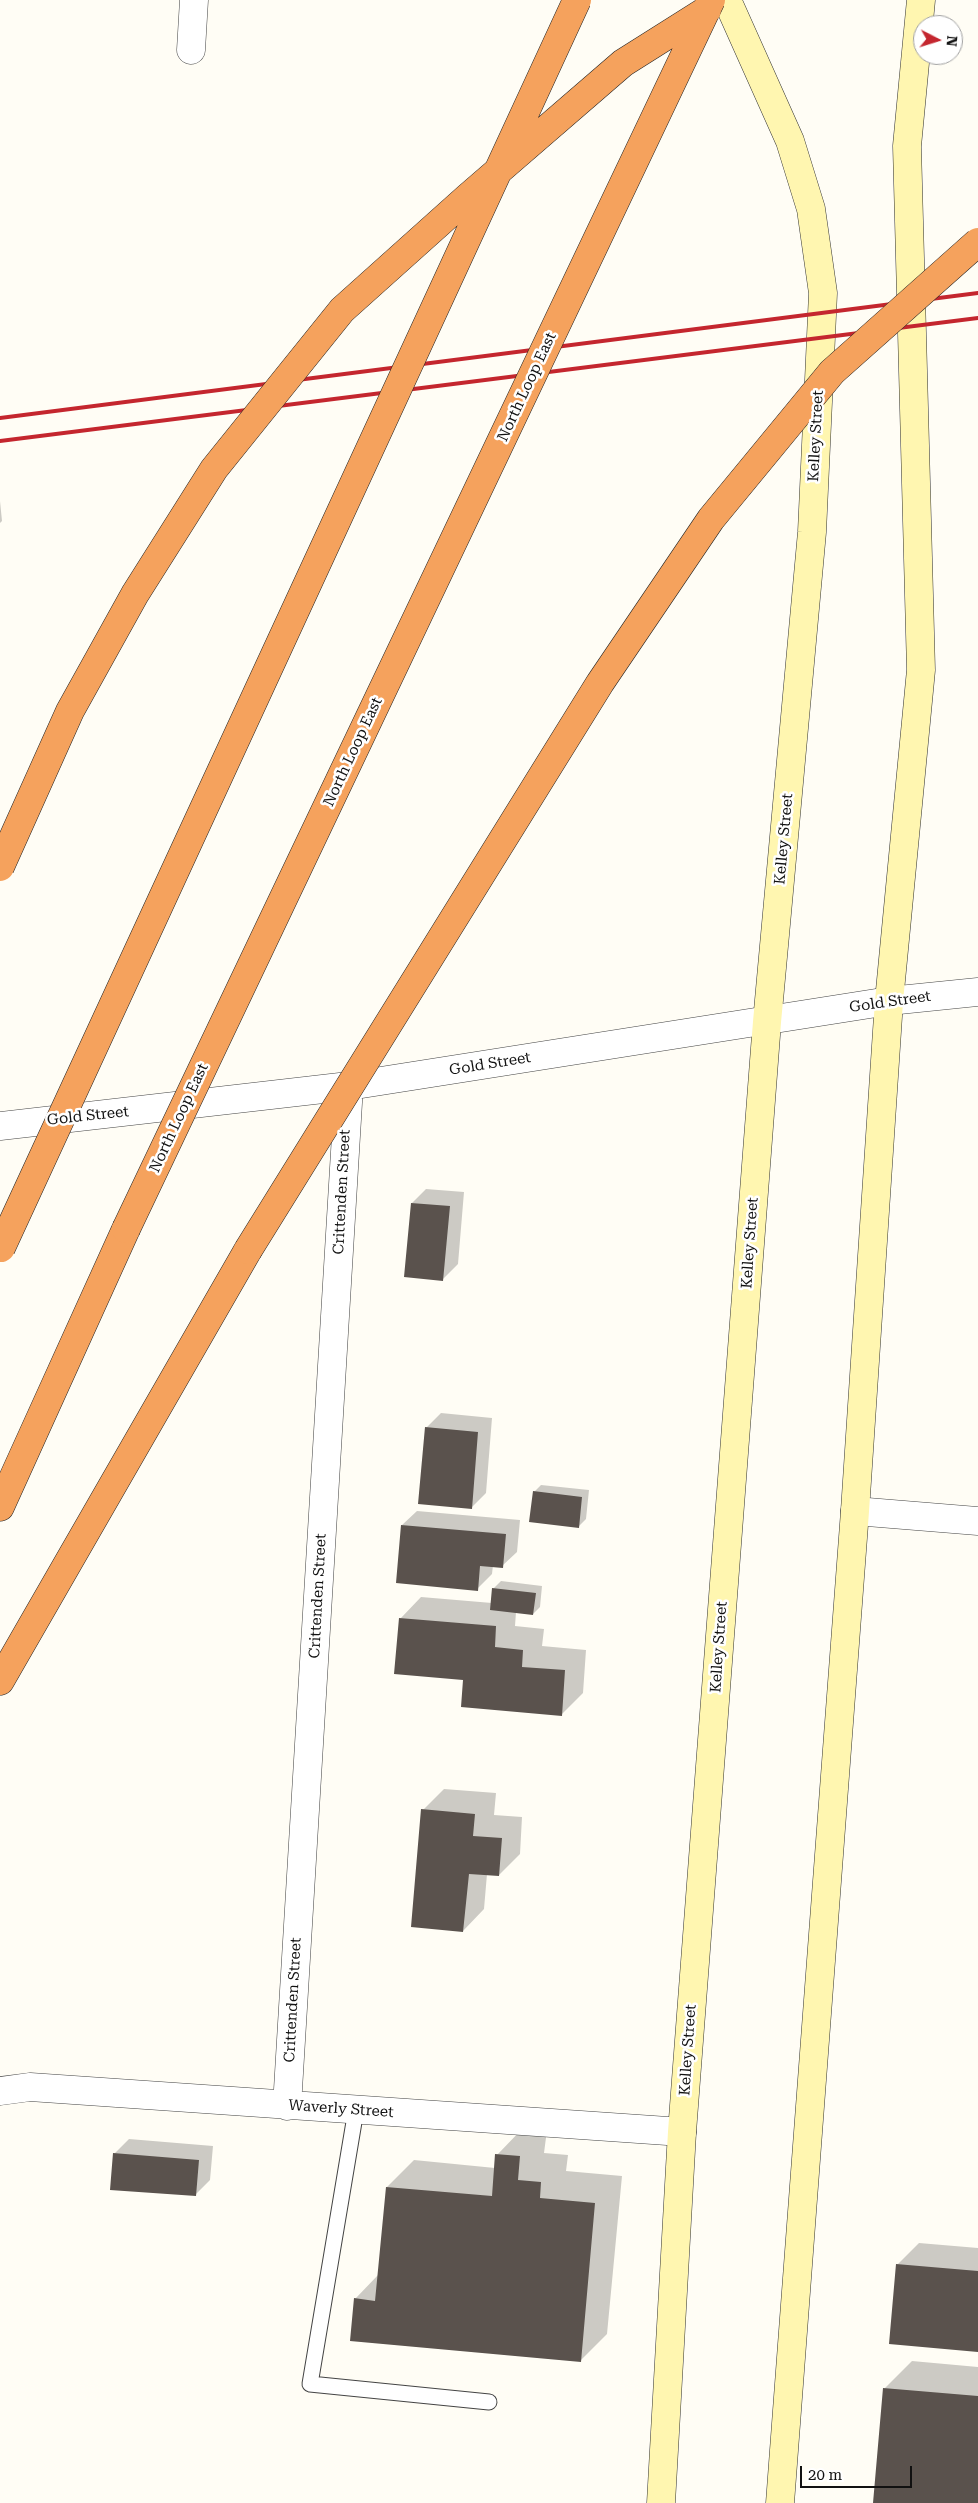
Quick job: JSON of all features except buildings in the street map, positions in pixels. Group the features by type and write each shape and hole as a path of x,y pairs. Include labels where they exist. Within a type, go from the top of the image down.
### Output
{"highway":[{"path":"0,1248 577,0"},
{"name":"North Loop East","path":"0,1508 126,1229 711,0"},
{"path":"0,867 70,710 135,594 214,469 342,310 623,63 723,0"},
{"path":"0,1681 248,1250 600,682 711,519 832,372 978,242"}],"main road":[{"name":"Kelley Street","path":"661,2503 682,2132 767,1022 812,532 823,293 811,208 790,141 727,0"},
{"path":"780,2503 855,1511 889,1001 921,670 907,146 921,0"}],"street":[{"path":"191,50 194,0"},
{"name":"Gold Street","path":"0,1126 348,1086 767,1022 889,1001 978,992"},
{"name":"Crittenden Street","path":"287,2106 348,1086"},
{"path":"855,1511 978,1521"},
{"name":"Waverly Street","path":"0,2091 30,2086 287,2106 682,2132"}],"lane":[{"path":"356,2110 310,2384 489,2402"}],"railway":[{"path":"0,418 978,293"},
{"path":"0,441 978,318"}]}
